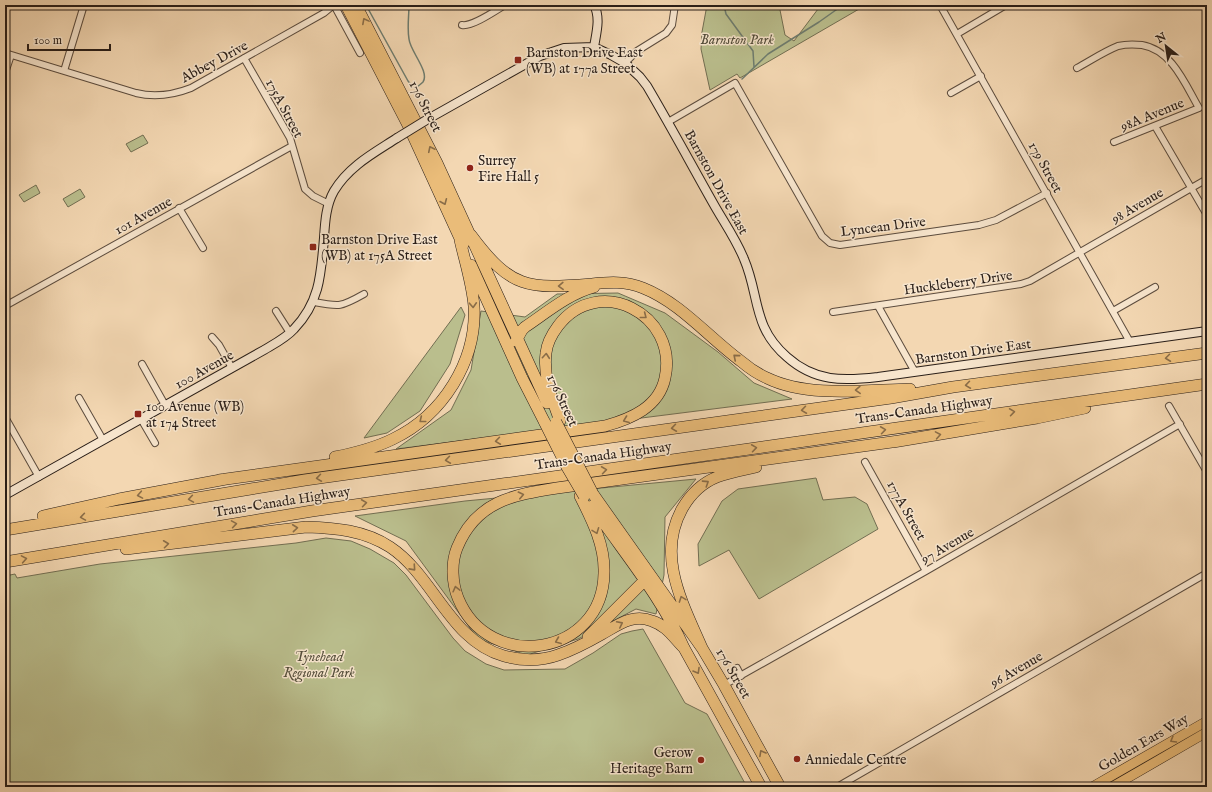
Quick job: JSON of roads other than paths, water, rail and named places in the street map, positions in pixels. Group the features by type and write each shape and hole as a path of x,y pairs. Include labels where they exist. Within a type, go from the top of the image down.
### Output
{"highway":[{"name":"176 Street","path":"346,5 410,126 507,345 550,420 569,446 586,495"},
{"name":"176 Street","path":"356,5 423,134 470,234 517,337 567,467 647,578 702,648 780,787"},
{"path":"470,234 488,258 497,267 522,283 539,286 562,286 614,282 629,284 652,292 678,309 742,362 767,378 783,384 801,389 820,391 953,387"},
{"path":"5,525 118,499 350,454 394,439 408,431 427,416 442,401 454,383 462,367 472,334 474,317 473,296 460,240"},
{"path":"550,420 516,346 517,337 525,327 566,300 589,288 614,282"},
{"path":"219,480 605,426 623,421 639,413 652,402 661,389 666,375 666,352 664,343 656,328 645,316 631,307 617,303 600,302 583,306 566,316 560,322 548,344 545,363 550,420"},
{"name":"Trans-Canada Highway","path":"5,530 305,480 883,399 953,387 1207,353"},
{"path":"702,648 677,587 670,552 670,542 673,529 684,504 704,484 716,477 761,465 1037,418 1207,384"},
{"name":"Trans-Canada Highway","path":"5,562 312,511 1207,384"},
{"path":"586,495 598,534 604,561 604,583 601,594 590,616 579,628 566,638 547,645 536,647 522,647 505,643 479,628 468,616 456,593 454,581 454,560 459,543 468,527 480,513 499,501 533,492 557,488 899,441"},
{"path":"43,555 132,548 306,527 356,531 378,540 403,557 459,627 484,647 503,656 529,660 557,655 602,635 621,622 635,618 650,620 663,626 669,630 684,648"},
{"name":"176 Street","path":"647,578 761,787"},
{"path":"573,649 597,629 647,578"}],"main road":[{"name":"Golden Ears Way","path":"1092,787 1207,721"},
{"name":"Golden Ears Way","path":"1112,787 1207,732"}],"street":[{"path":"64,71 84,5"},
{"path":"332,5 360,53"},
{"name":"Abbey Drive","path":"8,54 136,93 155,96 175,94 191,88 324,13 332,5"},
{"path":"462,25 466,26 475,22 505,5"},
{"path":"594,5 597,15 597,23 594,47"},
{"path":"625,63 636,51 666,33 672,25 675,5"},
{"name":"179 Street","path":"940,5 1130,342"},
{"path":"957,34 1006,5"},
{"name":"98A Avenue","path":"1077,68 1118,46 1130,44 1146,46 1161,53 1172,63 1199,108 1114,142"},
{"name":"Barnston Drive East","path":"304,317 314,302 322,265 324,228 327,209 341,180 353,168 367,157 428,119 540,56 564,48 594,47 625,63 647,86 744,258 764,328 777,347 797,365 813,374 825,378 846,380 878,378 1207,331"},
{"path":"5,73 8,54"},
{"name":"175A Street","path":"244,58 273,106 290,138 305,189 313,196 329,204"},
{"path":"951,93 981,76"},
{"name":"Lyncean Drive","path":"668,122 735,83 822,236 830,243 840,245 979,225 996,220 1047,193"},
{"path":"1156,126 1207,215"},
{"name":"101 Avenue","path":"5,306 292,146"},
{"name":"98 Avenue","path":"1080,252 1207,179"},
{"path":"180,208 202,248"},
{"name":"Huckleberry Drive","path":"833,312 1021,284 1030,281 1080,252"},
{"path":"1113,311 1155,287"},
{"path":"314,302 332,305 346,304 364,294"},
{"path":"878,306 915,372"},
{"path":"276,311 290,333"},
{"name":"100 Avenue","path":"5,495 264,350 290,333 304,317"},
{"path":"212,337 219,345 232,368"},
{"path":"142,364 165,406"},
{"path":"79,398 104,440"},
{"path":"1169,406 1207,472"},
{"path":"5,417 39,477"},
{"path":"141,419 155,443"},
{"name":"97 Avenue","path":"724,685 926,571 1180,424"},
{"name":"177A Street","path":"865,462 926,571"},
{"name":"96 Avenue","path":"837,787 1207,573"},
{"path":"737,668 742,676"}],"waterway":[{"path":"366,5 408,81 413,87"},
{"path":"409,5 408,26 410,44 424,73 423,82 416,88"},
{"path":"724,5 726,14 753,51 754,67"},
{"path":"742,79 768,54 843,5"}],"place":[{"name":"Barnston Drive East (WB) at 177a Street","path":"518,60"},
{"name":"Surrey Fire Hall 5","path":"470,168"},
{"name":"Barnston Drive East (WB) at 175A Street","path":"313,247"},
{"name":"100 Avenue (WB) at 174 Street","path":"138,414"},
{"name":"Anniedale Centre","path":"797,759"},
{"name":"Gerow Heritage Barn","path":"701,760"}],"park label":[{"name":"Barnston Park","path":"737,39"},
{"name":"Tynehead Regional Park","path":"319,664"}]}
